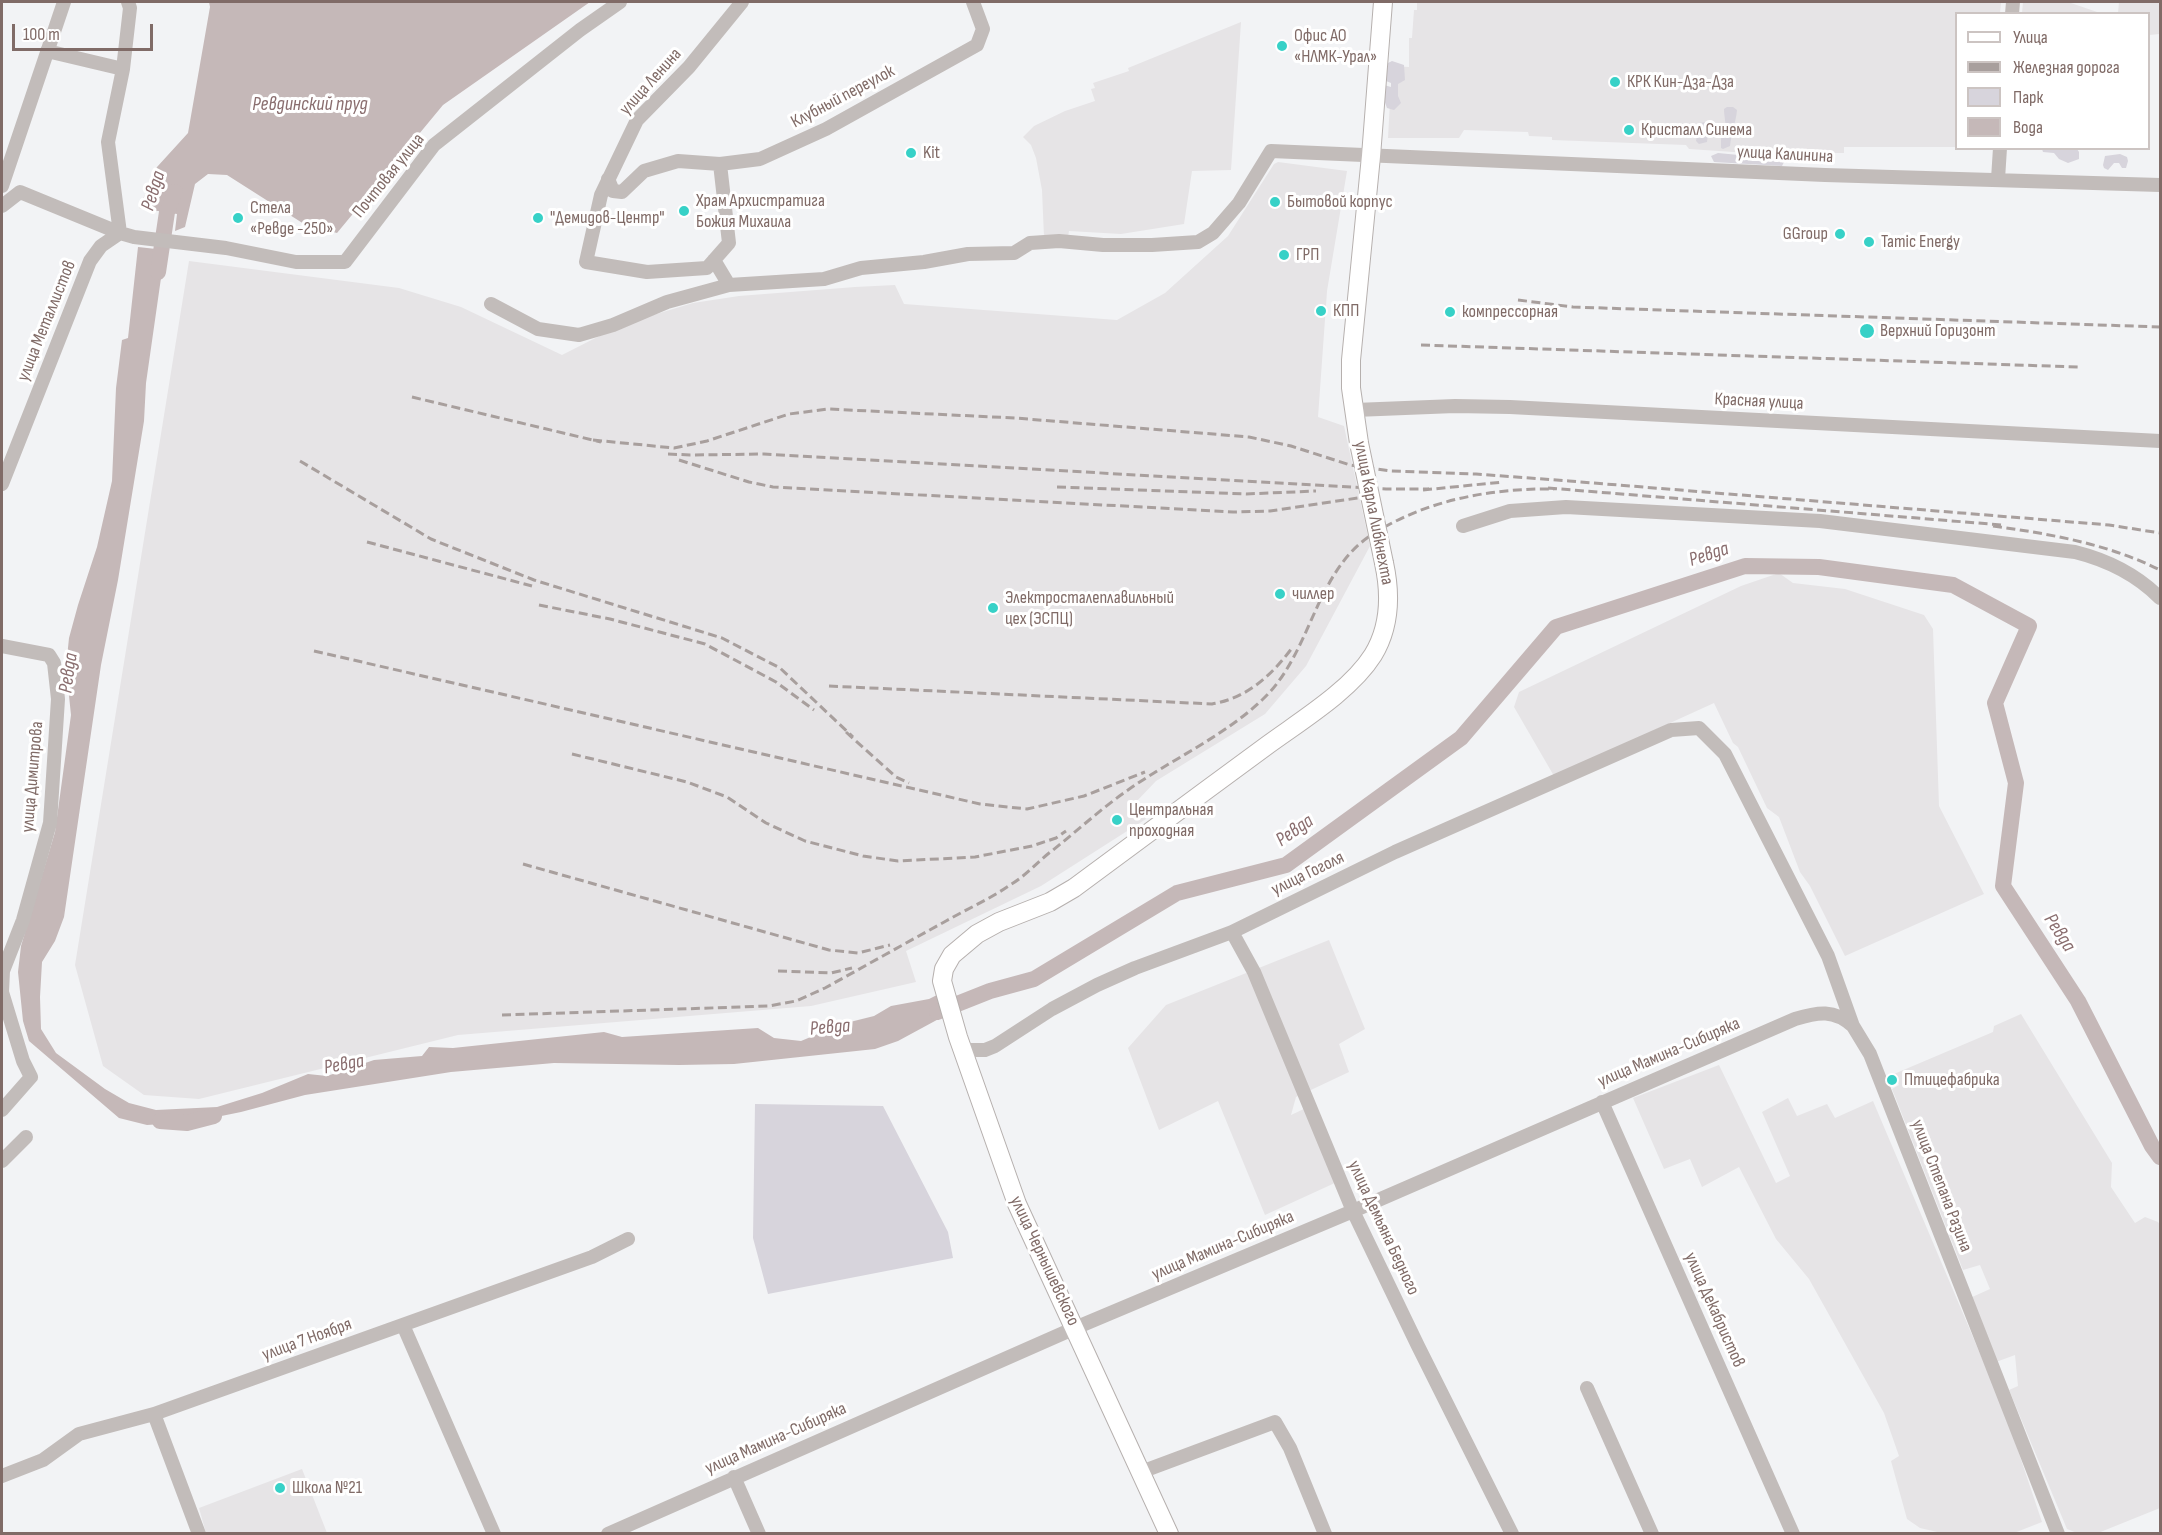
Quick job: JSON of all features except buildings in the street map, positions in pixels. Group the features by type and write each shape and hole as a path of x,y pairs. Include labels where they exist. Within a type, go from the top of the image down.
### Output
{"main road":[{"name":"улица Карла Либкнехта","path":"942,981 944,969 952,955 977,934 999,922 1050,902 1074,888 1309,714 1353,678 1372,657 1383,634 1388,598 1384,563 1359,443 1351,388 1351,360 1383,2"},
{"name":"улица Чернышевского","path":"942,981 994,1142 1017,1204 1169,1533"}],"street":[{"path":"2,186 64,2"},
{"path":"2,206 20,192 120,233 108,142 123,69 130,8 128,2"},
{"name":"Почтовая улица","path":"120,233 134,237 226,248 296,262 345,262 434,145 580,30 620,2"},
{"name":"улица Ленина","path":"714,261 707,268 647,272 586,262 601,195 637,120 689,67 742,2"},
{"name":"Клубный переулок","path":"608,179 613,191 622,192 644,171 678,161 720,164 759,159 826,129 977,45 983,29 973,2"},
{"path":"47,51 123,69"},
{"path":"1998,179 2000,150"},
{"name":"улица Калинина","path":"729,285 825,279 861,268 924,262 968,254 1014,253 1030,243 1059,241 1103,245 1152,245 1198,242 1213,233 1239,202 1271,151 1825,176 2160,185"},
{"path":"491,304 538,329 579,335 613,325 667,302 729,285 714,261 729,243 720,164"},
{"name":"улица Металлистов","path":"2,484 90,261 101,246 120,233"},
{"name":"Красная улица","path":"1355,410 1491,406 2160,441"},
{"path":"1463,526 1510,511 1555,506 1820,521 2074,552 2109,563 2145,585 2160,598"},
{"name":"улица Димитрова","path":"2,646 49,655 54,663 58,699 50,823 22,920 3,971 2,992 23,1061 31,1077 2,1110"},
{"name":"улица Степана Разина","path":"1671,730 1699,728 1725,754 1827,956 1853,1026 1870,1054 2058,1533"},
{"name":"улица Гоголя","path":"961,1043 985,1050 995,1046 1052,1009 1097,985 1232,932 1395,852 1671,730"},
{"name":"улица Демьяна Бедного","path":"1232,932 1247,956 1353,1211 1512,1533"},
{"name":"улица Мамина-Сибиряка","path":"608,1533 1075,1328 1353,1211 1795,1019 1814,1013 1832,1013 1840,1015 1853,1026"},
{"name":"улица Декабристов","path":"1602,1102 1793,1533"},
{"path":"2,1161 26,1137"},
{"name":"улица 7 Ноября","path":"2,1476 43,1460 79,1434 154,1414 592,1257 628,1239"},
{"path":"403,1325 494,1533"},
{"path":"1587,1388 1652,1533"},
{"path":"154,1414 199,1533"},
{"path":"1142,1472 1275,1422 1290,1448 1325,1533"},
{"path":"734,1477 759,1533"}],"shaded area":[{"path":"1417,2 2001,2 2000,12 1955,12 1955,147 1844,147 1844,153 1811,153 1808,157 1689,149 1686,145 1552,140 1552,137 1529,136 1528,132 1464,130 1459,138 1388,138 1392,66 1409,67 1409,38 1412,38 1414,10 1417,10"},
{"path":"2023,2 2068,2 2097,12 2022,12"},
{"path":"2119,2 2160,2 2160,34 2150,35 2150,12 2118,12"},
{"path":"1241,22 1231,170 1192,171 1184,224 1121,234 1069,231 1068,237 1044,237 1042,190 1036,158 1031,145 1023,137 1034,126 1065,111 1095,101 1091,89 1095,88 1093,83 1129,71 1128,68"},
{"path":"1278,162 1347,171 1327,291 1318,417 1344,426 1370,546 1306,666 1265,714 1156,781 1136,802 1146,819 1041,886 906,951 916,982 811,1006 458,1035 199,1099 144,1095 103,1066 75,965 189,261 399,288 461,307 562,355 623,324 693,303 739,296 855,287 895,285 904,304 1117,320 1165,293 1228,236 1274,164"},
{"path":"1779,573 1793,583 1845,589 1924,615 1933,629 1939,806 1984,894 1845,956 1810,886 1800,872 1779,817 1767,808 1714,703 1554,776 1514,707 1519,692 1741,586"},
{"path":"1329,940 1365,1029 1339,1044 1349,1072 1296,1097 1291,1115 1306,1108 1337,1182 1265,1215 1218,1101 1159,1130 1128,1048 1166,1005"},
{"path":"2021,1014 2112,1163 2111,1187 2135,1223 2145,1217 2160,1225 2160,1508 2098,1533 2077,1533 2067,1529 2009,1390 2018,1386 2015,1355 1996,1362 1970,1298 1990,1289 1980,1265 1963,1270 1892,1089 1899,1085 1894,1074 1993,1032 1994,1026"},
{"path":"1719,1065 1776,1183 1790,1176 1762,1112 1788,1098 1797,1116 1827,1104 1835,1118 1873,1101 2006,1415 2042,1522 2014,1533 1946,1534 1920,1528 1907,1519 1891,1461 1899,1456 1884,1413 1809,1279 1776,1239 1739,1167 1702,1187 1690,1159 1664,1169 1633,1098"},
{"name":"Школа №21","path":"302,1469 327,1533 206,1533 199,1508"}],"green space":[{"path":"1392,61 1404,65 1405,80 1398,84 1398,96 1401,103 1394,110 1387,108 1383,97 1384,85 1391,87 1391,83 1386,81 1386,64"},
{"path":"1727,107 1737,110 1730,146 1723,149 1721,138 1725,132 1724,109"},
{"path":"1699,123 1709,124 1707,142 1699,144 1696,141"},
{"path":"2042,150 2078,150 2079,159 2068,163 2059,159 2054,153"},
{"path":"1718,153 1780,159 1784,162 1782,166 1714,162 1711,156"},
{"path":"2120,154 2127,157 2126,168 2122,168 2119,163 2114,163 2108,170 2104,168 2105,156"},
{"path":"755,1104 883,1106 948,1232 953,1258 768,1294 753,1238"}],"water":[{"name":"Ревдинский пруд","path":"209,2 590,2 443,105 337,233 304,224 227,175 208,174 195,184 185,227 175,231 177,214 139,208 157,167 188,133"},
{"path":"138,247 165,250 146,383 144,421 118,580 101,665 64,917 55,941 42,962 41,1029 56,1053 105,1089 129,1103 156,1110 217,1107 262,1093 308,1074 327,1076 374,1060 422,1056 429,1047 453,1048 604,1032 622,1037 758,1028 774,1038 801,1041 842,1024 874,1016 891,1006 929,999 939,994 946,1015 898,1041 875,1049 734,1064 554,1063 451,1072 305,1095 192,1122 147,1125 119,1118 29,1041 23,1021 18,972 21,946 55,832 71,715 66,667 69,638 97,547 112,481 116,388 122,340 128,338"}],"waterway":[{"name":"Ревда","path":"158,272 167,212 175,192"},
{"name":"Ревда","path":"937,1012 990,991 1034,979 1177,893 1286,865 1461,738 1556,627 1745,566 1819,567 1953,585 2029,626 1995,703 2016,783 2003,886 2078,1001 2152,1146 2160,1157"},
{"name":"Ревда","path":"160,1121 187,1123 214,1116"}],"railway":[{"path":"1518,300 1573,307 2160,327"},
{"path":"1421,345 2078,367"},
{"path":"412,397 601,442"},
{"path":"593,440 674,448 707,441 789,414 828,409 1015,418 1249,437 1291,446 1350,465 1391,471 1569,481 2109,525 2160,533"},
{"path":"668,454 764,454 1386,489 1429,489"},
{"path":"679,460 749,482 773,487 1233,512 1270,511 1378,495"},
{"path":"300,461 431,539 534,580 722,638 780,668 853,737"},
{"path":"1423,490 1503,482"},
{"path":"1057,487 1246,494 1316,491"},
{"path":"1548,488 2002,525"},
{"path":"502,1015 769,1006 796,1001 825,988 1016,881 1118,797 1214,737 1247,713 1279,681 1338,569 1353,550 1373,534 1415,512 1460,498 1507,491 1554,489"},
{"path":"1993,526 2079,541 2120,553 2160,570"},
{"path":"367,542 532,586"},
{"path":"539,605 610,619 705,644 776,682 814,710"},
{"path":"829,686 1212,704 1247,691 1276,668 1292,648"},
{"path":"314,651 980,804 1027,809 1084,796 1145,772"},
{"path":"846,732 896,777 909,783"},
{"path":"572,754 687,782 727,797 766,823 805,841 863,856 898,861 975,857 1032,846 1056,838 1066,831"},
{"path":"523,864 829,950 858,953 890,945"},
{"path":"778,971 831,973 852,968"}],"place":[{"name":"Офис АО «НЛМК-Урал»","path":"1282,46"},
{"name":"КРК Кин-Дза-Дза","path":"1615,82"},
{"name":"Кристалл Синема","path":"1629,130"},
{"name":"Kit","path":"911,153"},
{"name":"Бытовой корпус","path":"1275,202"},
{"name":"Храм Архистратига Божия Михаила","path":"684,211"},
{"name":"Стела «Ревде -250»","path":"238,218"},
{"name":"\"Демидов-Центр\"","path":"538,218"},
{"name":"GGroup","path":"1840,234"},
{"name":"Tamic Energy","path":"1869,242"},
{"name":"ГРП","path":"1284,255"},
{"name":"КПП","path":"1321,311"},
{"name":"компрессорная","path":"1450,312"},
{"name":"Верхний Горизонт","path":"1867,331"},
{"name":"чиллер","path":"1280,594"},
{"name":"Электросталеплавильный цех (ЭСПЦ)","path":"993,608"},
{"name":"Центральная проходная","path":"1117,820"},
{"name":"Птицефабрика","path":"1892,1080"},
{"name":"Школа №21","path":"280,1488"}]}
